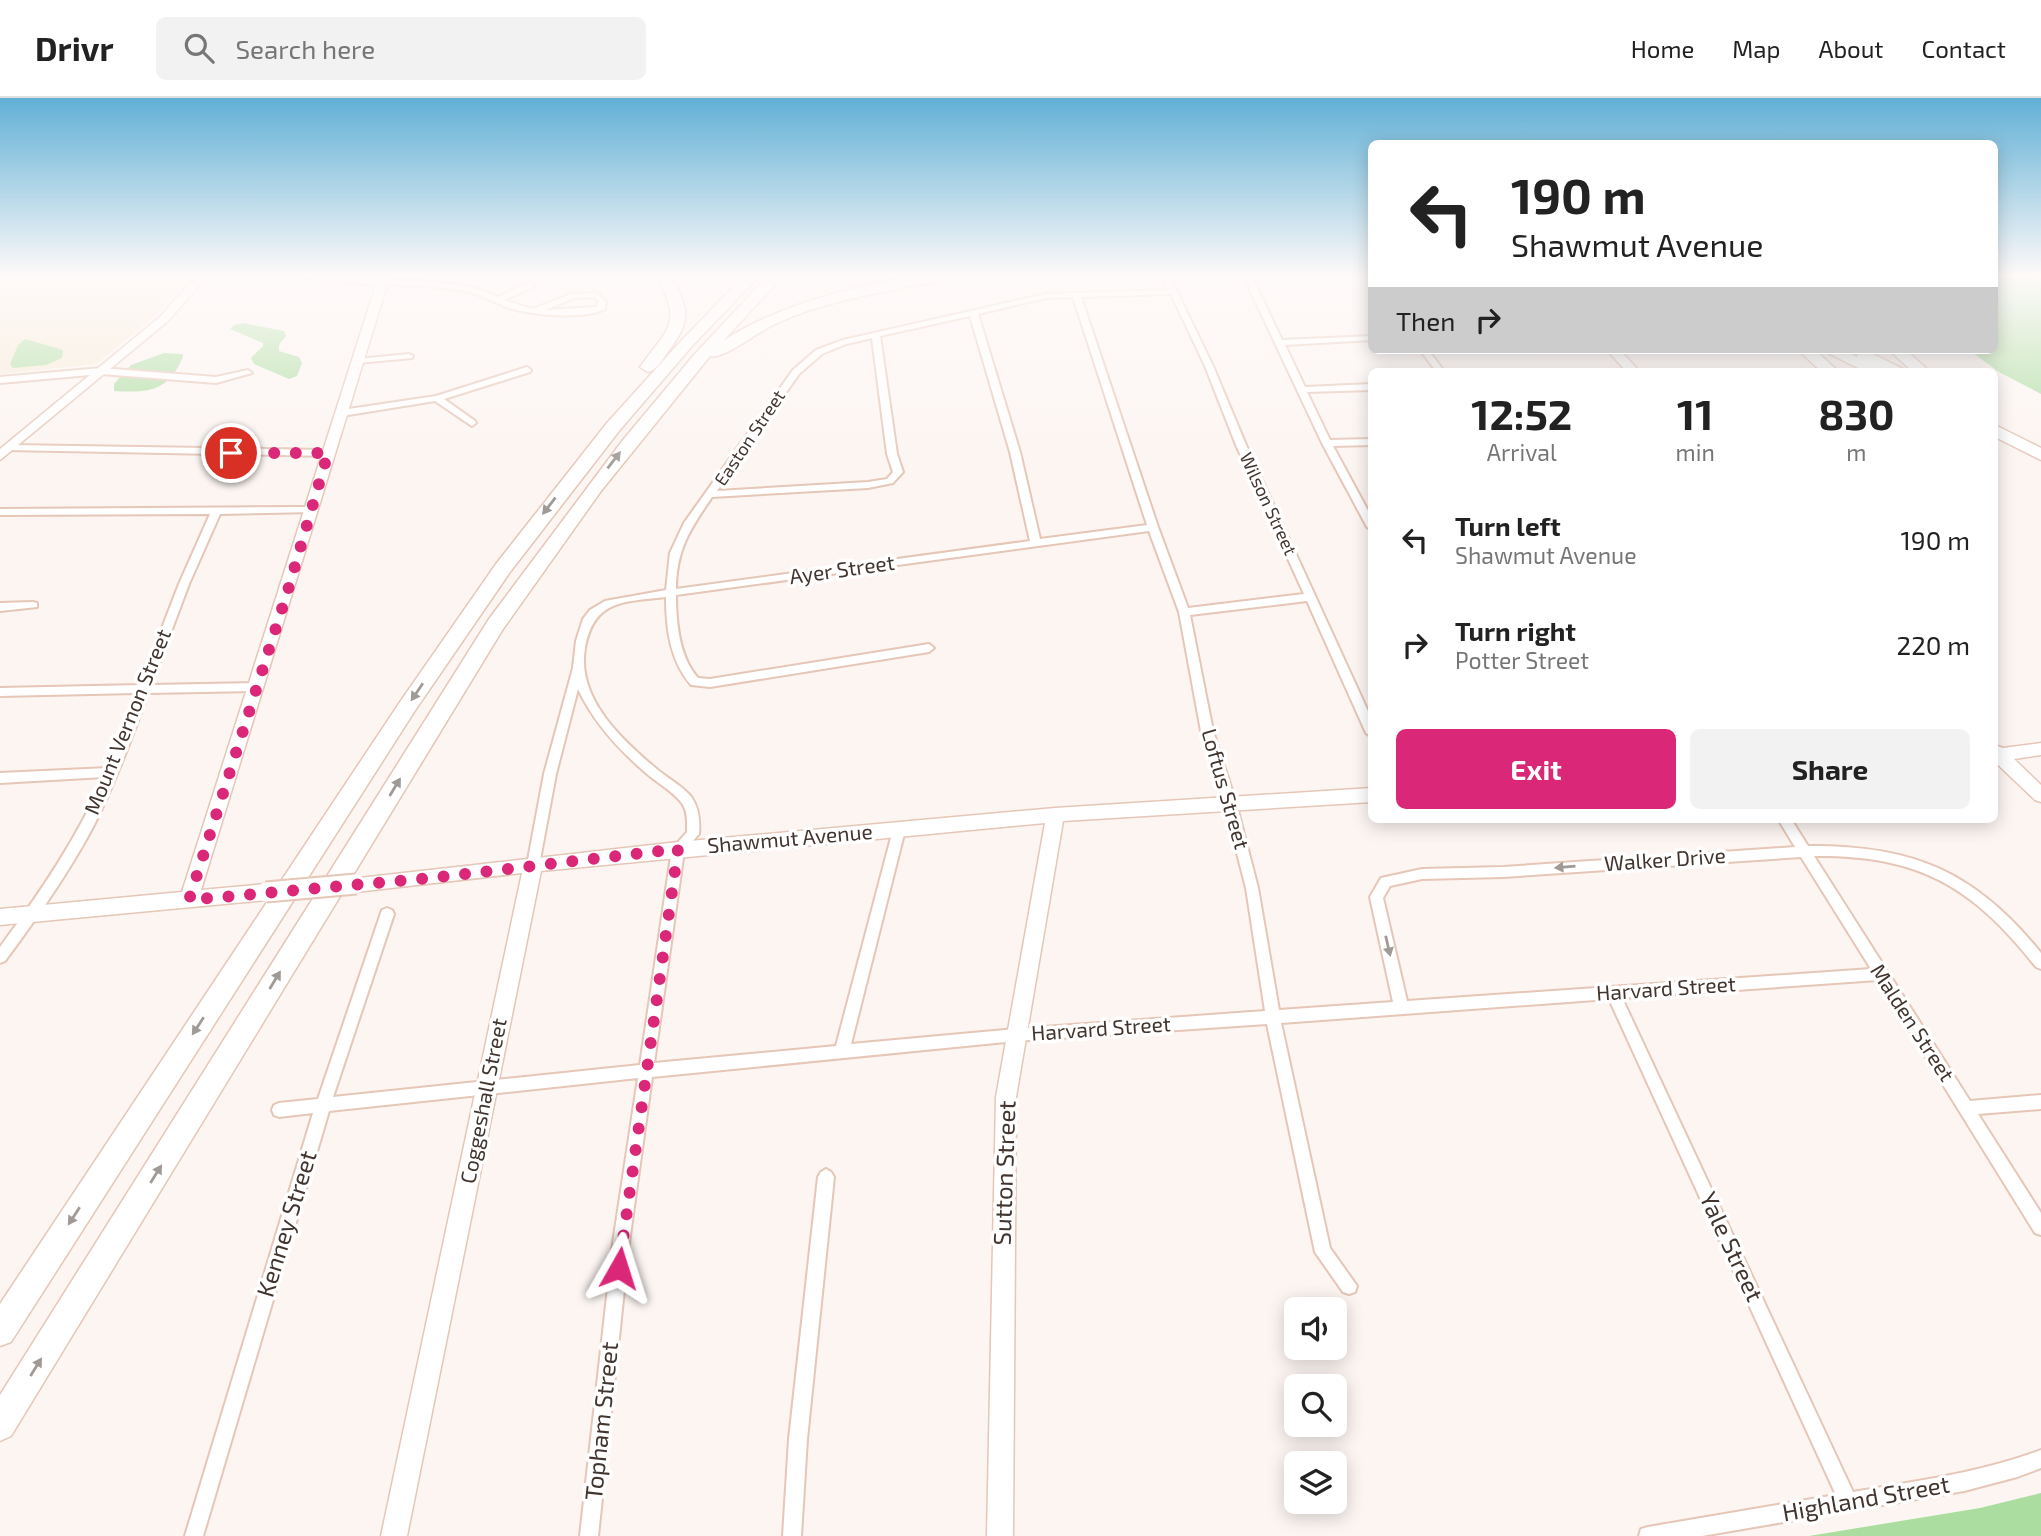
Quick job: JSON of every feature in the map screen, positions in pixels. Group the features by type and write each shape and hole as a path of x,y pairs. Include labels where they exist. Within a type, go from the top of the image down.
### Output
{"highway":[{"path":"591,453 616,411 666,342"},
{"path":"0,1331 424,681 531,529 591,453 689,342"},
{"path":"0,1425 496,624 586,496 652,412 713,342"},
{"path":"652,412 715,354 734,342"},
{"path":"1811,354 1827,368"},
{"path":"1839,354 1870,368"},
{"path":"1863,354 1893,368"},
{"path":"1902,354 1918,368"},
{"path":"1998,420 2041,442"},
{"path":"1998,432 2041,455"},
{"path":"1998,448 2041,467"}],"main road":[{"path":"5,452 135,342"},
{"path":"189,900 364,342"},
{"path":"1617,354 1630,368"},
{"path":"1998,754 2041,749"},
{"path":"1998,756 2041,795"},
{"name":"Shawmut Avenue","path":"0,916 1055,815 1368,795"},
{"name":"Sutton Street","path":"1000,1536 1006,1097 1055,815"},
{"name":"Coggeshall Street","path":"394,1536 533,865"}],"street":[{"name":"Easton Street","path":"845,342 834,345 803,365 789,381 679,543 674,561 673,593 677,654 685,671 695,682 710,683 929,648"},
{"path":"711,494 859,486 890,481 898,472 892,454 877,342"},
{"path":"982,342 1015,452 1035,544"},
{"name":"Loftus Street","path":"1092,342 1184,612 1207,731 1230,803 1252,888 1273,1017 1323,1252 1349,1286"},
{"name":"Wilson Street","path":"1196,342 1368,724"},
{"path":"1279,342 1326,443 1368,520"},
{"path":"1427,354 1438,368"},
{"path":"358,361 409,356"},
{"path":"342,413 437,398 527,370"},
{"path":"0,380 101,371 216,380 248,373"},
{"path":"1302,390 1368,387"},
{"path":"437,398 472,423"},
{"path":"1326,443 1368,442"},
{"path":"5,452 328,453"},
{"path":"0,512 311,510"},
{"name":"Mount Vernon Street","path":"0,957 33,913 86,827 111,772 193,557 216,512"},
{"name":"Ayer Street","path":"578,668 583,629 595,610 622,600 1153,527"},
{"path":"1184,612 1310,597"},
{"path":"0,607 33,606"},
{"name":"Topham Street","path":"578,668 588,697 615,737 691,807 693,834 678,849 644,1072 621,1243 589,1536"},
{"name":"Coggeshall Street","path":"533,865 550,774 578,668"},
{"path":"0,692 257,687"},
{"path":"0,778 111,772"},
{"name":"Malden Street","path":"1786,823 2041,1227"},
{"path":"842,1051 899,830"},
{"name":"Walker Drive","path":"1402,1009 1376,906 1378,892 1392,879 1422,874 1804,852 1871,854 1900,859 1931,870 1964,887 1992,908 2018,934 2041,963"},
{"name":"Kenney Street","path":"194,1536 323,1105 387,914"},
{"name":"Harvard Street","path":"279,1110 489,1086 1016,1035 1880,974"},
{"name":"Yale Street","path":"1613,993 1848,1501"},
{"path":"1967,1108 2041,1102"},
{"path":"792,1536 797,1439 826,1177"},
{"name":"Highland Street","path":"1648,1536 1964,1482 2041,1459"}],"shaded area":[{"path":"0,342 123,342 96,364 0,374"}],"green space":[{"path":"21,342 36,342 60,349 63,351 62,358 46,365 13,368 10,364"},
{"path":"261,342 281,342 279,351 299,357 302,363 297,376 289,379 254,364 251,358 263,343"},
{"path":"1998,342 2041,342 2041,394 1999,372 1998,368 1994,368 1974,354 1998,354"},
{"path":"164,353 183,354 183,357 171,377 164,383 148,390 114,391 114,384 131,365"},
{"path":"2041,1493 2041,1536 1809,1536 1980,1508"}],"route":[{"path":"231,453 328,453 288,590 189,900 430,878 678,849 644,1072 619,1268"}]}
